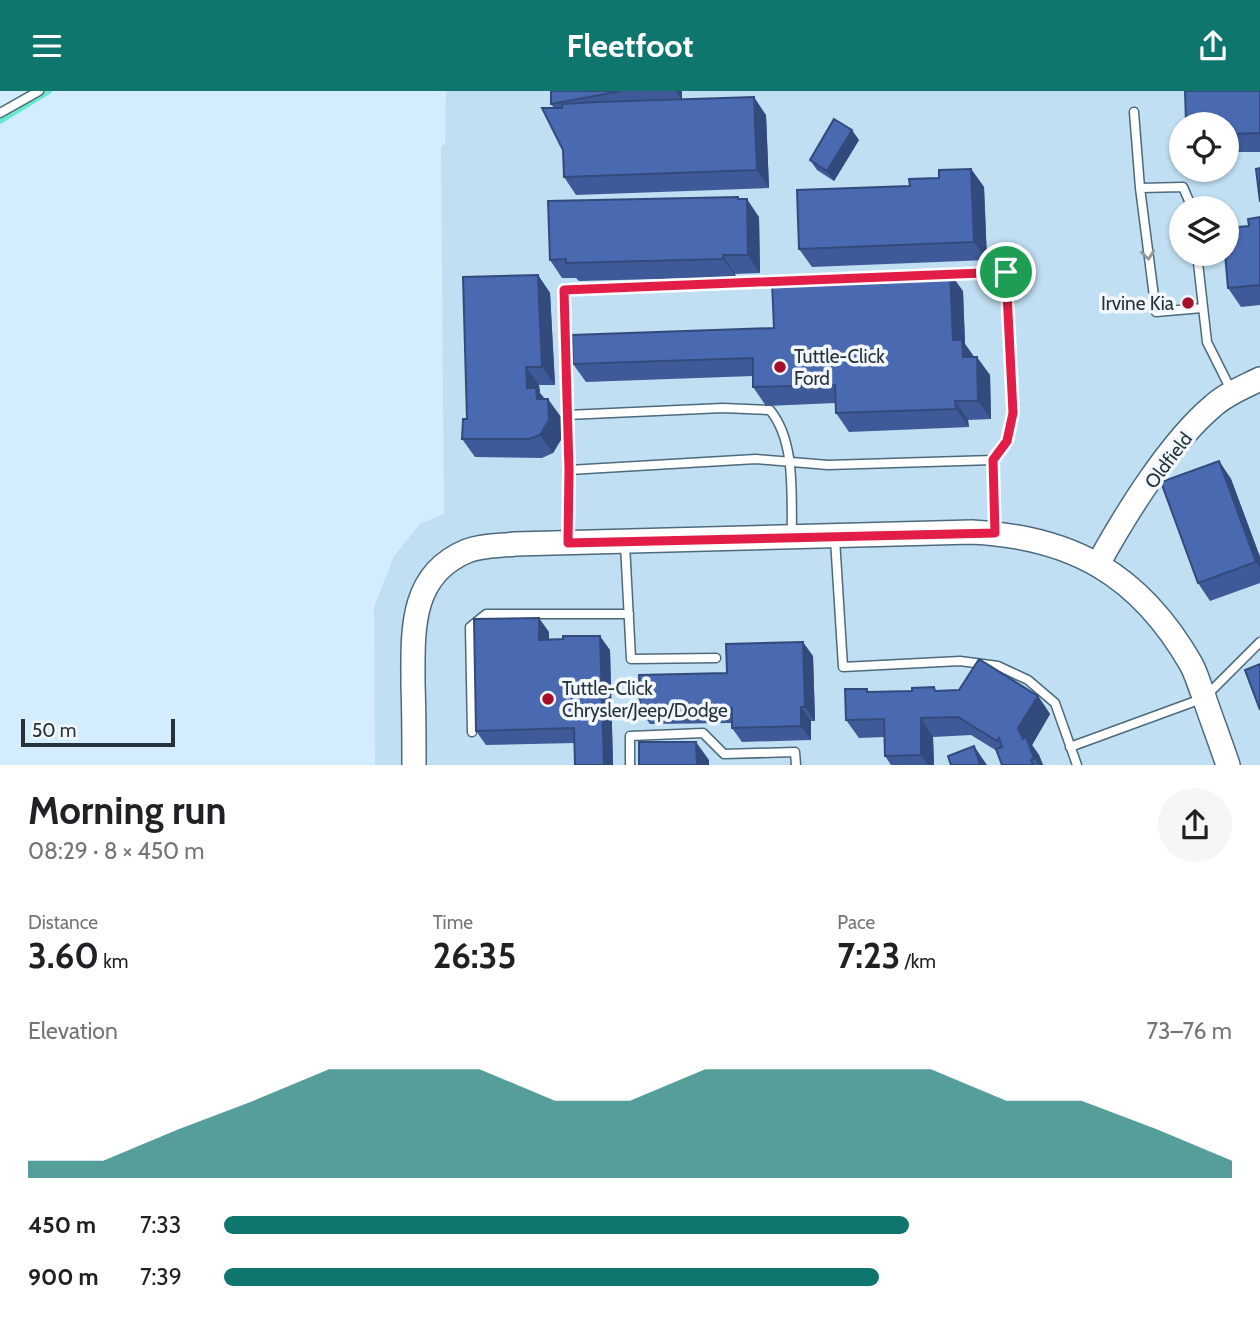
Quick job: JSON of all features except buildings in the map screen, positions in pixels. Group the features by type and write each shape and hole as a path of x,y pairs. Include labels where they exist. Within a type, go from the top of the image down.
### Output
{"street":[{"name":"Oldfield","path":"1098,564 1116,532 1175,446 1213,406 1260,379"},
{"path":"414,765 414,624 421,596 428,583 450,561 468,551 515,544 995,533 1031,538 1058,546 1098,564 1129,585 1160,619 1192,666 1228,765"}],"lane":[{"path":"0,113 39,91"},
{"path":"1134,113 1140,188 1156,312 1202,307"},
{"path":"1140,188 1183,187 1187,196"},
{"path":"1198,266 1208,342 1232,393"},
{"path":"936,275 1006,272 1013,413 1007,441 993,460 995,533"},
{"path":"568,543 569,470 564,290 853,278"},
{"path":"567,415 723,408 770,410 780,421 790,462 792,537"},
{"path":"569,470 756,459 828,465 993,460"},
{"path":"835,536 843,667 960,660 998,666 1028,680 1055,703 1077,765"},
{"path":"625,541 631,659 716,659"},
{"path":"472,732 470,627 486,614 629,614"},
{"path":"1070,747 1204,698 1260,642"},
{"path":"630,765 630,736 703,733 724,754 795,753 796,765"}],"shaded area":[{"path":"446,91 1260,91 1260,765 375,765 374,607 394,556 420,524 444,514 441,146 445,144"}],"waterway":[{"path":"0,121 49,91"}],"place":[{"name":"Irvine Kia","path":"1188,303"},
{"name":"Tuttle-Click Ford","path":"780,367"},
{"name":"Tuttle-Click Chrysler/Jeep/Dodge","path":"548,699"}],"route":[{"path":"1006,272 1013,413 1007,441 993,460 995,533 568,543 569,470 564,290 1006,272"}]}
